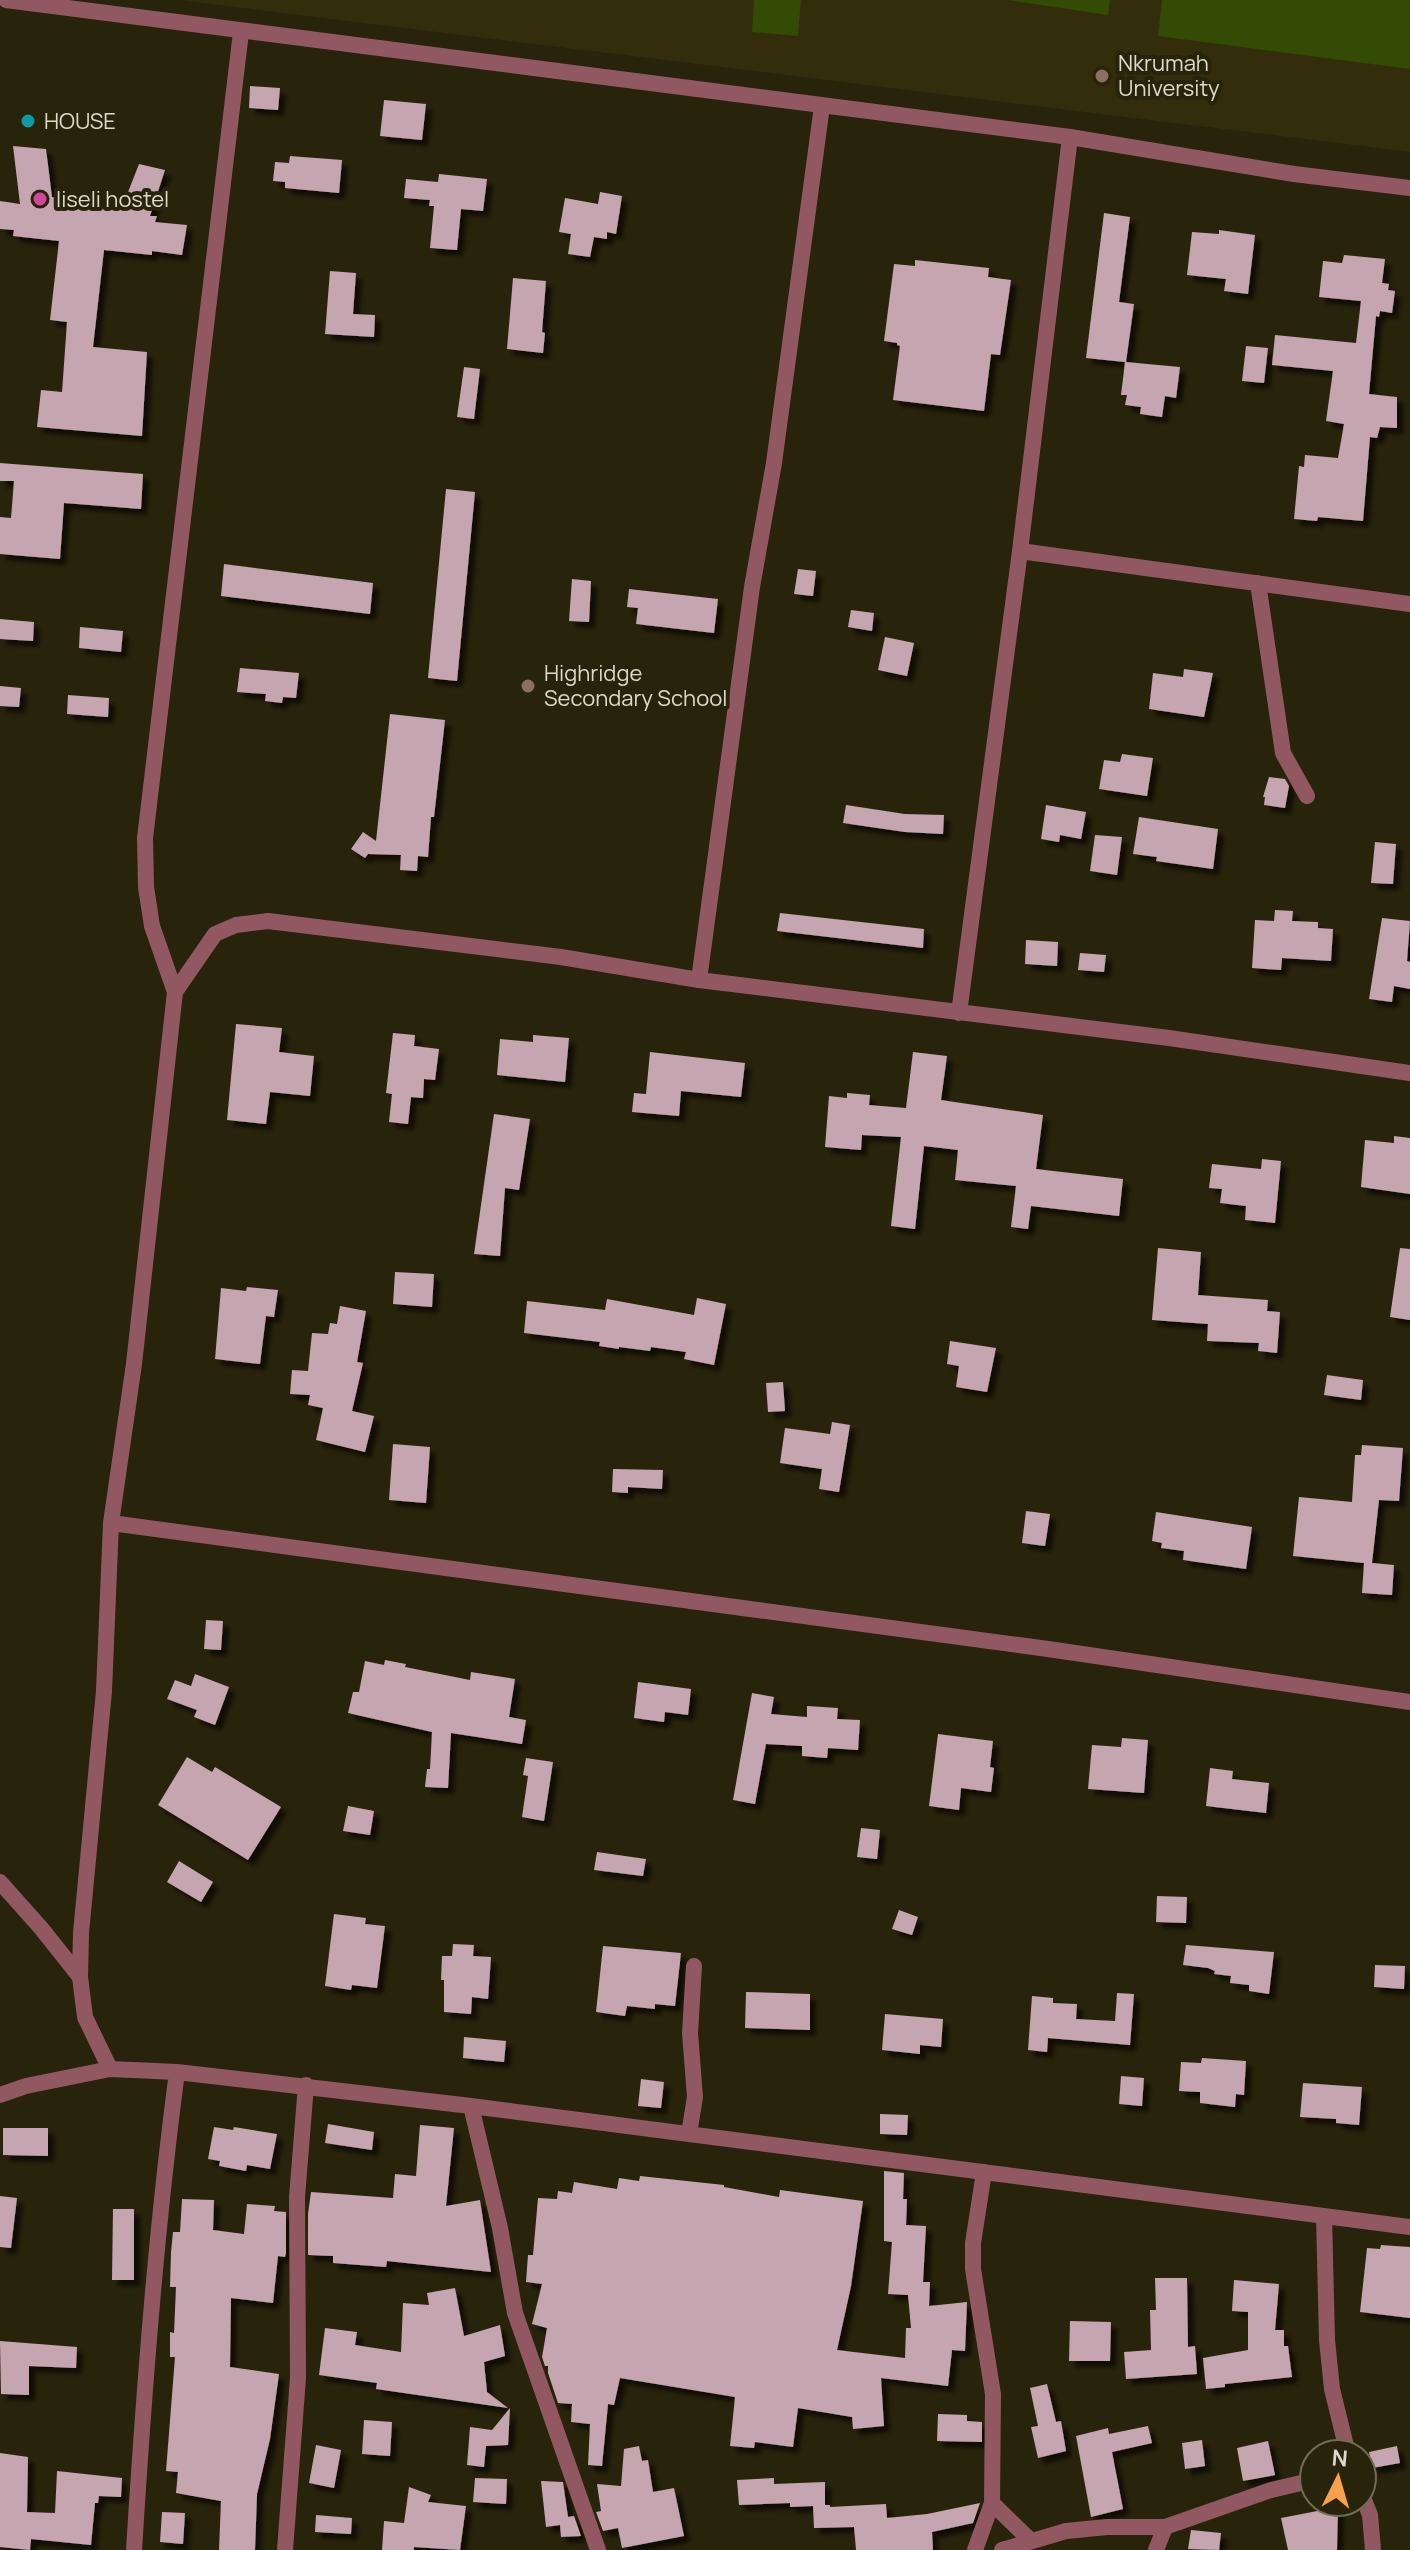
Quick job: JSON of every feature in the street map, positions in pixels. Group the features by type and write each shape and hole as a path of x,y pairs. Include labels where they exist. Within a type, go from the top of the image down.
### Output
{"street":[{"path":"6,0 1070,137 1294,174 1410,188"},
{"path":"110,2069 85,2017 80,1977 81,1933 104,1691 111,1523 134,1364 175,992 152,926 146,887 145,838 241,32"},
{"path":"699,980 822,106"},
{"path":"959,1013 1020,551 1070,137"},
{"path":"1020,551 1410,604"},
{"path":"1258,583 1283,753 1307,796"},
{"path":"175,992 215,934 236,925 268,921 561,957 699,980 1169,1038 1410,1073"},
{"path":"111,1523 1048,1649 1410,1702"},
{"path":"0,1882 80,1977"},
{"path":"689,2134 695,2097 690,2033 694,1966"},
{"path":"0,2095 26,2086 110,2069 177,2072 306,2085 1410,2227"},
{"path":"134,2550 144,2386 161,2194 177,2072"},
{"path":"285,2550 298,2378 297,2197 306,2085"},
{"path":"471,2106 500,2228 515,2313 598,2550"},
{"path":"975,2550 992,2503 993,2394 973,2269 973,2243 984,2172"},
{"path":"1324,2216 1328,2352 1332,2389 1344,2438"},
{"path":"1002,2550 1066,2531 1165,2527 1298,2484"},
{"path":"992,2503 1031,2541"},
{"path":"1370,2518 1373,2550"},
{"path":"1156,2550 1165,2527"}],"shaded area":[{"name":"Nkrumah University","path":"178,0 1410,0 1410,152"}],"green space":[{"path":"754,0 801,0 798,36 752,32"},
{"path":"1008,0 1110,0 1108,15"},
{"path":"1162,0 1410,0 1410,69 1158,36"}],"building":[{"path":"250,86 280,88 278,110 249,108"},
{"path":"384,100 426,104 422,140 380,136"},
{"path":"13,146 46,149 52,197 121,210 139,164 165,170 150,216 157,216 155,222 187,225 182,255 104,250 93,347 147,352 142,436 37,427 41,390 62,392 67,322 50,320 59,241 13,236 14,230 0,229 0,201 20,204"},
{"path":"290,156 342,160 339,193 285,188 285,182 273,181 275,162 289,163"},
{"path":"439,174 487,179 483,211 461,209 457,250 430,248 434,206 429,206 430,200 404,198 406,179 438,182"},
{"path":"600,192 622,196 616,234 607,232 607,239 594,237 590,257 568,254 571,234 559,232 565,198 598,204"},
{"path":"1104,213 1130,217 1119,302 1134,304 1126,362 1180,367 1176,398 1165,396 1162,417 1140,414 1141,407 1125,405 1127,395 1121,395 1125,362 1086,358"},
{"path":"1219,230 1255,235 1248,294 1224,291 1226,279 1187,275 1192,232 1219,234"},
{"path":"1344,255 1385,259 1382,283 1389,284 1388,290 1395,291 1392,313 1380,311 1379,317 1376,316 1369,394 1397,397 1397,428 1380,427 1377,438 1370,437 1363,521 1318,517 1317,521 1294,519 1299,466 1304,467 1305,455 1338,458 1344,424 1326,421 1333,371 1272,365 1275,335 1356,343 1361,301 1319,297 1323,261 1342,263"},
{"path":"915,260 989,268 988,277 1011,280 1000,355 991,354 984,411 893,400 900,346 884,341 894,264 915,266"},
{"path":"330,271 356,273 353,314 375,315 374,337 325,334"},
{"path":"513,278 546,281 543,353 507,349"},
{"path":"1246,346 1268,348 1264,383 1242,381"},
{"path":"464,367 480,369 474,419 457,417"},
{"path":"0,463 143,474 141,509 64,503 60,559 0,554 0,517 11,518 14,481 0,481"},
{"path":"446,489 475,492 457,681 428,678"},
{"path":"224,564 373,583 370,614 221,596"},
{"path":"798,569 816,571 813,596 794,594"},
{"path":"572,579 591,581 589,622 569,621"},
{"path":"629,589 718,599 714,633 636,624 638,608 627,607"},
{"path":"851,610 874,613 872,631 848,627"},
{"path":"0,619 34,622 33,641 0,639"},
{"path":"80,627 123,631 121,652 79,648"},
{"path":"885,637 914,643 907,676 878,670"},
{"path":"240,668 299,673 296,698 283,697 282,703 265,701 266,694 237,692"},
{"path":"1184,669 1213,673 1204,717 1149,709 1153,673 1183,677"},
{"path":"0,686 21,688 19,707 0,706"},
{"path":"68,695 109,698 108,717 67,714"},
{"path":"390,714 445,720 428,857 418,856 417,871 400,870 401,855 368,854 365,858 351,849 363,832 376,841"},
{"path":"1122,754 1153,758 1147,796 1099,789 1104,760 1120,762"},
{"path":"1269,777 1285,779 1289,786 1285,808 1264,805"},
{"path":"846,805 905,814 944,815 943,834 843,823"},
{"path":"1046,805 1086,812 1081,839 1060,835 1059,842 1041,839"},
{"path":"1139,817 1218,829 1213,869 1156,861 1157,857 1133,854"},
{"path":"1095,835 1122,837 1117,875 1090,871"},
{"path":"1375,842 1396,844 1393,884 1371,883"},
{"path":"1275,910 1293,911 1292,921 1318,922 1318,928 1333,929 1331,961 1282,958 1281,970 1252,968 1255,920 1274,921"},
{"path":"780,913 924,929 923,948 777,931"},
{"path":"1382,918 1410,921 1407,961 1410,962 1410,989 1394,986 1392,1002 1369,999"},
{"path":"1026,940 1058,942 1057,966 1025,964"},
{"path":"1080,953 1106,955 1104,972 1078,970"},
{"path":"236,1024 282,1028 279,1052 314,1056 310,1096 270,1092 266,1124 227,1120"},
{"path":"393,1033 415,1035 414,1046 439,1049 435,1080 424,1079 423,1098 411,1097 408,1124 389,1122 392,1094 386,1093"},
{"path":"533,1035 569,1038 565,1082 497,1075 500,1039 533,1042"},
{"path":"650,1052 745,1063 741,1097 681,1091 679,1116 632,1112 634,1093 646,1094"},
{"path":"913,1052 947,1056 941,1100 1043,1115 1036,1169 1123,1179 1119,1216 1031,1206 1028,1229 1011,1227 1016,1186 955,1180 958,1150 924,1146 915,1229 891,1226 901,1137 862,1135 861,1150 825,1147 829,1096 847,1098 847,1093 870,1095 869,1105 906,1108"},
{"path":"494,1114 530,1119 519,1190 505,1188 500,1256 474,1254"},
{"path":"1394,1136 1410,1138 1410,1194 1361,1187 1365,1140 1394,1143"},
{"path":"1262,1159 1281,1161 1275,1223 1245,1220 1246,1206 1220,1203 1222,1189 1209,1188 1212,1164 1261,1169"},
{"path":"1158,1248 1201,1252 1198,1295 1268,1300 1267,1311 1280,1312 1277,1353 1258,1351 1259,1343 1207,1341 1208,1324 1152,1320"},
{"path":"1400,1248 1410,1249 1410,1320 1390,1317"},
{"path":"395,1272 434,1274 432,1307 393,1304"},
{"path":"247,1287 278,1290 274,1317 266,1316 260,1364 215,1359 221,1288 246,1291"},
{"path":"697,1298 726,1304 714,1365 684,1359 686,1352 651,1347 650,1351 619,1349 599,1346 600,1342 524,1333 527,1301 605,1310 607,1299 694,1315"},
{"path":"340,1306 366,1311 357,1362 363,1363 352,1411 374,1416 365,1452 316,1440 323,1408 308,1405 310,1395 290,1394 292,1370 308,1371 312,1333 328,1334 330,1323 337,1324"},
{"path":"950,1341 996,1348 987,1392 956,1387 959,1366 947,1364"},
{"path":"1327,1375 1363,1380 1361,1400 1324,1395"},
{"path":"783,1382 785,1411 768,1412 766,1383"},
{"path":"832,1422 850,1425 839,1492 819,1489 822,1469 780,1463 785,1428 830,1434"},
{"path":"393,1444 430,1447 426,1503 389,1500"},
{"path":"1362,1445 1403,1448 1399,1501 1379,1500 1372,1563 1394,1565 1392,1595 1362,1593 1364,1563 1293,1556 1299,1497 1352,1502 1355,1455 1361,1455"},
{"path":"613,1469 663,1470 662,1489 628,1487 628,1493 612,1492"},
{"path":"1026,1511 1050,1514 1045,1546 1022,1543"},
{"path":"1156,1512 1252,1527 1246,1569 1183,1560 1184,1551 1161,1548 1162,1543 1152,1541"},
{"path":"206,1620 223,1621 221,1650 204,1649"},
{"path":"385,1660 470,1680 471,1672 515,1679 509,1717 526,1720 522,1744 451,1733 448,1788 425,1787 427,1769 430,1769 432,1732 348,1713 353,1692 359,1692 365,1661 384,1665"},
{"path":"195,1674 229,1687 215,1725 194,1717 197,1710 167,1699 175,1680 191,1686"},
{"path":"638,1682 691,1689 688,1715 665,1712 664,1722 634,1718"},
{"path":"752,1693 774,1697 771,1714 807,1717 807,1706 838,1708 837,1719 860,1720 858,1750 828,1748 827,1758 802,1756 802,1746 766,1744 755,1804 733,1800"},
{"path":"938,1734 993,1741 991,1792 961,1788 959,1810 929,1806"},
{"path":"1122,1738 1148,1740 1144,1793 1088,1789 1092,1745 1121,1747"},
{"path":"187,1757 212,1772 215,1767 281,1807 248,1860 158,1805"},
{"path":"526,1758 553,1762 544,1821 522,1817 528,1776 523,1775"},
{"path":"1210,1768 1233,1771 1232,1779 1269,1783 1266,1813 1206,1806"},
{"path":"348,1806 374,1811 370,1835 343,1831"},
{"path":"861,1828 880,1830 877,1859 857,1857"},
{"path":"597,1852 646,1859 643,1876 594,1870"},
{"path":"179,1861 213,1882 201,1902 167,1882"},
{"path":"1157,1896 1187,1897 1186,1923 1156,1922"},
{"path":"899,1910 918,1917 912,1935 892,1929"},
{"path":"334,1914 366,1918 365,1924 385,1926 377,1988 352,1985 351,1990 325,1986"},
{"path":"453,1944 474,1945 473,1956 491,1957 488,1999 472,1997 471,2014 444,2012 442,1956 452,1956"},
{"path":"1186,1945 1274,1952 1269,1994 1249,1991 1249,1985 1230,1983 1231,1976 1214,1974 1215,1971 1208,1968 1183,1965"},
{"path":"603,1946 681,1953 675,2006 655,2004 655,2009 627,2006 625,2016 596,2012"},
{"path":"1375,1965 1405,1966 1404,1989 1374,1987"},
{"path":"746,1992 810,1994 810,2030 745,2028"},
{"path":"1117,1993 1134,1994 1130,2045 1048,2038 1047,2052 1028,2050 1032,1996 1053,1998 1053,2003 1077,2004 1076,2019 1115,2021"},
{"path":"885,2014 943,2019 941,2047 920,2045 920,2054 882,2050"},
{"path":"464,2037 506,2041 504,2062 463,2058"},
{"path":"1202,2058 1246,2061 1244,2095 1236,2094 1235,2107 1200,2103 1200,2092 1179,2091 1181,2062 1201,2063"},
{"path":"1121,2076 1144,2078 1142,2106 1119,2104"},
{"path":"641,2079 664,2082 661,2108 638,2106"},
{"path":"1303,2083 1362,2087 1359,2125 1336,2123 1336,2119 1300,2117"},
{"path":"880,2114 908,2115 907,2135 880,2134"},
{"path":"328,2124 374,2132 372,2150 325,2143"},
{"path":"420,2125 454,2128 446,2206 480,2200 491,2272 387,2261 386,2267 333,2263 333,2256 308,2255 311,2192 393,2198 395,2174 416,2176"},
{"path":"214,2127 277,2134 270,2169 247,2165 246,2171 219,2166 220,2161 208,2159"},
{"path":"3,2128 48,2128 48,2156 3,2155"},
{"path":"884,2171 904,2173 906,2225 926,2226 923,2282 930,2282 929,2306 967,2302 965,2351 952,2350 948,2386 881,2378 884,2426 853,2429 852,2417 798,2408 793,2447 755,2442 754,2448 730,2446 735,2397 620,2378 614,2405 608,2404 602,2466 588,2465 590,2424 571,2422 572,2404 558,2403 548,2366 545,2366 542,2357 547,2328 532,2324 542,2284 526,2282 528,2255 533,2255 538,2198 557,2199 558,2191 572,2193 574,2182 617,2189 619,2178 639,2181 640,2176 724,2185 779,2197 780,2190 863,2201 851,2286 837,2350 905,2358 906,2328 911,2328 908,2295 888,2294 892,2242 884,2241"},
{"path":"0,2196 17,2198 11,2248 0,2247"},
{"path":"182,2199 214,2200 213,2230 244,2234 247,2204 275,2206 274,2211 286,2212 286,2253 285,2257 278,2256 273,2303 231,2298 230,2367 279,2374 270,2439 257,2494 255,2550 219,2550 221,2501 176,2493 178,2472 166,2471 175,2357 170,2357 176,2287 170,2287 171,2252 173,2232 180,2232"},
{"path":"113,2209 134,2209 134,2280 112,2280"},
{"path":"1381,2245 1410,2247 1410,2318 1360,2312 1367,2248 1380,2249"},
{"path":"1155,2278 1187,2278 1188,2347 1195,2346 1197,2374 1126,2379 1124,2352 1151,2350 1150,2310 1156,2310"},
{"path":"1234,2280 1279,2284 1275,2330 1284,2330 1284,2346 1288,2346 1292,2377 1206,2389 1203,2358 1248,2350 1248,2312 1232,2311"},
{"path":"455,2288 464,2336 500,2325 505,2356 484,2362 487,2392 508,2408 376,2389 377,2383 319,2375 325,2328 357,2332 355,2345 401,2352 403,2303 429,2305 427,2293"},
{"path":"1070,2321 1111,2322 1110,2361 1069,2361"},
{"path":"0,2341 77,2347 76,2368 29,2366 29,2395 1,2394"},
{"path":"1047,2384 1056,2422 1061,2421 1066,2451 1038,2458 1031,2427 1038,2426 1030,2388"},
{"path":"510,2408 508,2445 486,2446 484,2467 467,2465 470,2427 492,2430"},
{"path":"938,2414 967,2415 967,2421 982,2422 982,2442 937,2441"},
{"path":"364,2420 392,2422 390,2456 362,2454"},
{"path":"1148,2426 1152,2443 1112,2452 1123,2509 1091,2517 1076,2436 1108,2428 1109,2434"},
{"path":"1202,2440 1205,2466 1185,2469 1182,2443"},
{"path":"1268,2441 1275,2475 1243,2481 1237,2448"},
{"path":"316,2445 341,2450 334,2488 309,2483"},
{"path":"639,2446 642,2461 648,2460 653,2492 674,2488 684,2536 622,2548 618,2528 603,2531 596,2512 601,2511 597,2484 621,2486 624,2449"},
{"path":"1397,2446 1400,2463 1378,2467 1378,2450"},
{"path":"0,2453 28,2457 27,2512 55,2513 57,2471 122,2478 121,2497 99,2496 98,2503 95,2503 91,2545 31,2539 30,2550 0,2547"},
{"path":"475,2478 507,2479 506,2504 473,2502"},
{"path":"774,2478 774,2484 825,2482 825,2505 886,2504 887,2518 927,2514 980,2503 973,2523 932,2532 933,2550 856,2550 854,2527 814,2528 813,2506 790,2507 790,2503 739,2505 737,2480"},
{"path":"541,2481 563,2482 568,2517 574,2516 581,2536 561,2537 560,2525 546,2527"},
{"path":"409,2487 431,2495 428,2502 466,2506 460,2550 414,2547 414,2550 382,2550 384,2521 404,2523"},
{"path":"162,2512 185,2513 183,2544 160,2542"},
{"path":"316,2515 352,2518 351,2534 315,2532"},
{"path":"1298,2515 1298,2518 1338,2518 1337,2550 1288,2550 1281,2518"},
{"path":"1191,2530 1221,2533 1219,2550 1188,2549"}],"place":[{"name":"Nkrumah University","path":"1102,76"},
{"name":"HOUSE","path":"28,121"},
{"name":"liseli hostel","path":"40,199"},
{"name":"Highridge Secondary School","path":"528,686"}]}
